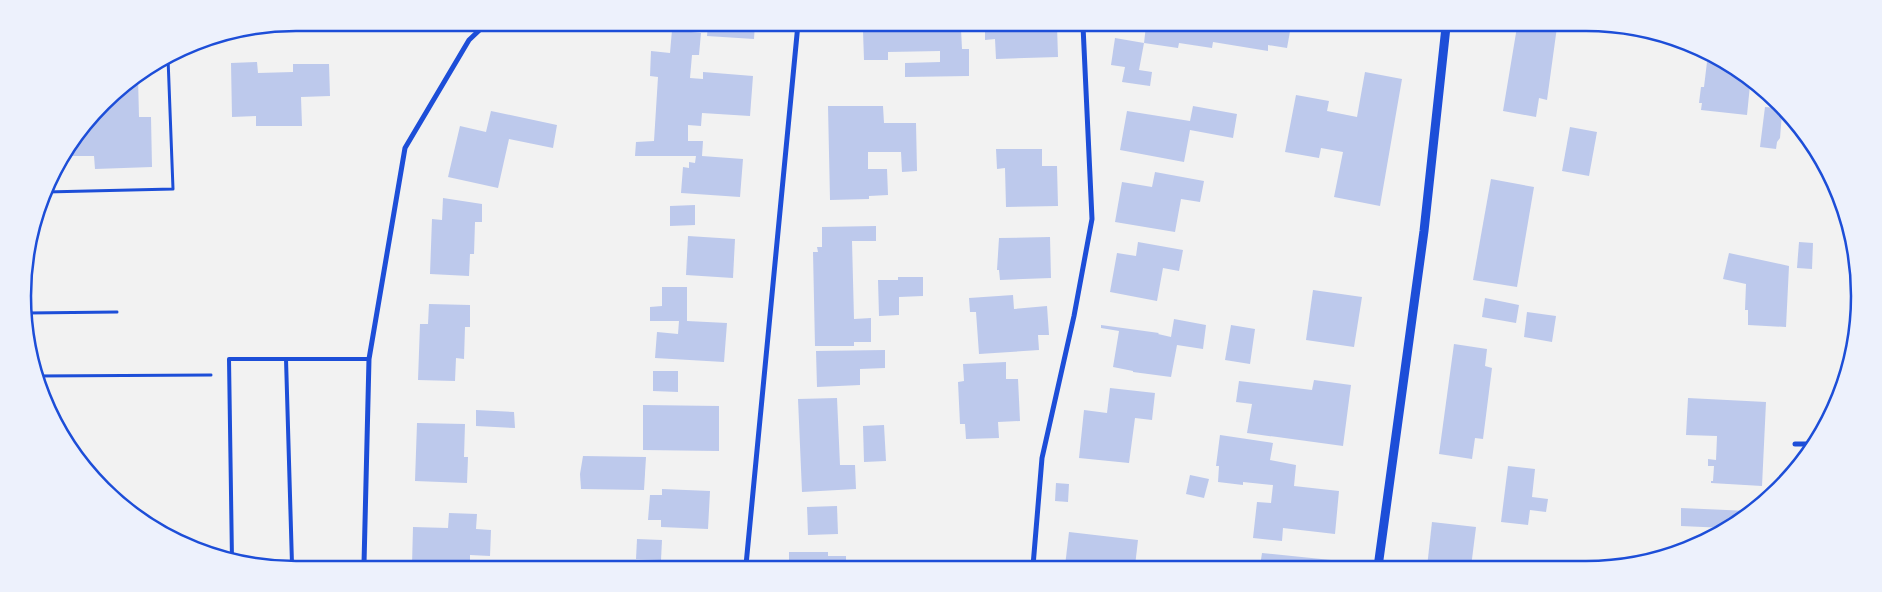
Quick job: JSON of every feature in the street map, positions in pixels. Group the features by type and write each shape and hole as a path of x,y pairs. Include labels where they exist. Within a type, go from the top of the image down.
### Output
{"street":[{"path":"364,561 370,359 405,148 469,40 479,31"},
{"path":"746,561 797,31"},
{"path":"1033,561 1042,458 1074,316 1092,218 1083,31"},
{"path":"1379,561 1424,231 1446,31"},
{"path":"1795,444 1805,444"}],"lane":[{"path":"232,553 229,359 370,359"},
{"path":"286,359 292,561"}],"path":[{"path":"53,192 173,189 168,65"},
{"path":"32,312 117,312"},
{"path":"43,376 229,375"}],"building":[{"path":"672,31 701,33 699,55 692,55 690,78 703,79 703,72 753,76 750,116 702,113 701,126 688,125 688,141 703,141 702,156 743,159 740,197 681,193 683,167 689,168 689,162 695,163 696,156 635,156 636,142 654,141 658,77 650,76 651,51 670,53"},
{"path":"707,31 755,31 754,39 707,36"},
{"path":"863,31 961,31 962,49 969,49 969,76 905,77 905,63 940,62 940,51 888,52 888,60 864,60"},
{"path":"985,31 1057,31 1058,57 996,59 995,39 985,40"},
{"path":"1145,31 1290,31 1287,48 1268,45 1268,51 1213,42 1212,48 1179,43 1178,48 1144,43"},
{"path":"1516,31 1556,31 1547,100 1539,98 1536,117 1503,111"},
{"path":"1115,38 1144,43 1139,70 1152,72 1150,86 1122,82 1125,67 1111,65"},
{"path":"257,62 258,73 293,72 293,64 329,64 330,96 301,97 302,126 256,126 256,116 232,117 231,63"},
{"path":"1707,62 1709,62 1750,88 1747,115 1701,110 1702,103 1699,103 1701,87 1704,87"},
{"path":"1365,72 1402,79 1380,206 1334,197 1343,152 1321,148 1319,158 1285,152 1296,95 1329,101 1327,111 1357,117"},
{"path":"138,84 139,117 151,117 152,167 95,169 94,156 72,156 97,121 121,97"},
{"path":"828,106 883,106 884,123 916,123 917,171 902,172 901,152 868,152 868,169 887,169 888,195 869,196 869,199 830,200"},
{"path":"1193,106 1237,114 1233,138 1190,130 1184,162 1120,150 1127,111 1190,121"},
{"path":"1765,107 1772,108 1782,118 1780,138 1776,149 1760,147"},
{"path":"491,111 557,125 553,148 509,139 498,188 448,177 460,126 486,132"},
{"path":"1570,127 1597,132 1589,176 1562,171"},
{"path":"996,149 1042,149 1042,166 1057,166 1058,206 1006,207 1005,168 997,169"},
{"path":"1155,172 1204,181 1200,202 1181,199 1175,232 1115,222 1122,182 1152,187"},
{"path":"1491,179 1534,187 1517,287 1473,280"},
{"path":"443,198 482,204 482,222 475,222 474,254 470,254 469,276 430,274 432,219 442,220"},
{"path":"695,205 695,225 670,226 670,206"},
{"path":"876,226 876,241 852,241 854,319 871,318 871,342 854,342 854,346 815,346 813,252 818,252 817,247 822,247 822,227"},
{"path":"688,236 735,239 733,278 686,275"},
{"path":"1050,237 1051,278 1000,280 999,270 997,270 999,238"},
{"path":"1138,242 1183,250 1179,271 1163,268 1157,301 1110,292 1117,253 1136,256"},
{"path":"1799,242 1813,243 1812,269 1797,268"},
{"path":"1729,253 1789,266 1786,327 1748,325 1748,310 1745,310 1746,284 1723,279"},
{"path":"898,277 923,277 923,296 899,297 899,315 879,316 878,280 898,280"},
{"path":"662,287 687,287 687,321 727,323 724,362 655,358 657,332 678,334 679,321 650,321 650,307 662,306"},
{"path":"1313,290 1362,297 1354,347 1306,340"},
{"path":"1013,295 1014,309 1047,306 1049,335 1038,335 1039,350 979,354 976,312 970,312 969,298"},
{"path":"1485,298 1519,305 1516,323 1482,317"},
{"path":"429,304 470,305 470,327 465,327 464,359 456,358 455,381 418,380 420,324 428,324"},
{"path":"1527,312 1556,316 1552,342 1524,337"},
{"path":"1174,319 1206,325 1203,349 1177,345 1171,377 1133,372 1113,367 1119,331 1101,328 1101,325 1159,333 1171,337"},
{"path":"1231,325 1255,329 1250,364 1225,360"},
{"path":"1454,344 1487,349 1485,366 1492,368 1483,439 1475,438 1472,459 1439,454"},
{"path":"885,350 885,368 860,369 860,385 817,387 816,351"},
{"path":"1006,362 1006,379 1018,379 1020,421 998,422 999,438 966,439 965,424 960,424 958,382 964,381 963,364"},
{"path":"653,371 678,371 678,392 653,391"},
{"path":"1314,380 1351,385 1343,446 1247,433 1252,404 1236,402 1239,381 1312,390"},
{"path":"1110,388 1155,393 1152,420 1135,418 1129,463 1079,458 1084,410 1107,413"},
{"path":"837,398 840,465 855,465 856,489 802,492 798,399"},
{"path":"1688,398 1766,402 1762,486 1711,483 1713,481 1714,466 1708,466 1708,459 1716,460 1717,436 1686,435"},
{"path":"643,405 719,406 719,451 643,450"},
{"path":"476,410 514,412 515,428 476,426"},
{"path":"417,423 465,424 464,457 468,457 467,483 415,481"},
{"path":"884,425 886,461 864,462 863,426"},
{"path":"1220,435 1273,443 1270,460 1296,465 1294,486 1339,491 1335,534 1283,528 1282,541 1253,538 1257,502 1271,503 1273,485 1243,482 1243,485 1218,482 1219,466 1216,466"},
{"path":"583,456 646,457 644,490 581,489 580,474"},
{"path":"1508,466 1535,469 1532,497 1548,499 1546,512 1530,510 1528,525 1501,522"},
{"path":"1190,475 1209,479 1204,498 1186,494"},
{"path":"1056,483 1069,484 1068,502 1055,501"},
{"path":"662,489 710,491 708,529 661,527 661,520 648,520 650,495 662,495"},
{"path":"837,506 838,534 808,535 807,507"},
{"path":"1681,508 1741,511 1713,527 1681,526"},
{"path":"449,513 477,514 476,529 491,530 490,556 470,555 470,561 412,561 413,527 448,528"},
{"path":"1432,522 1476,527 1472,561 1428,561"},
{"path":"1069,532 1138,540 1136,561 1066,561"},
{"path":"637,539 662,540 661,560 636,559"},
{"path":"789,552 828,552 828,556 846,556 846,561 789,561"},
{"path":"1262,553 1331,560 1331,561 1261,561"}]}
